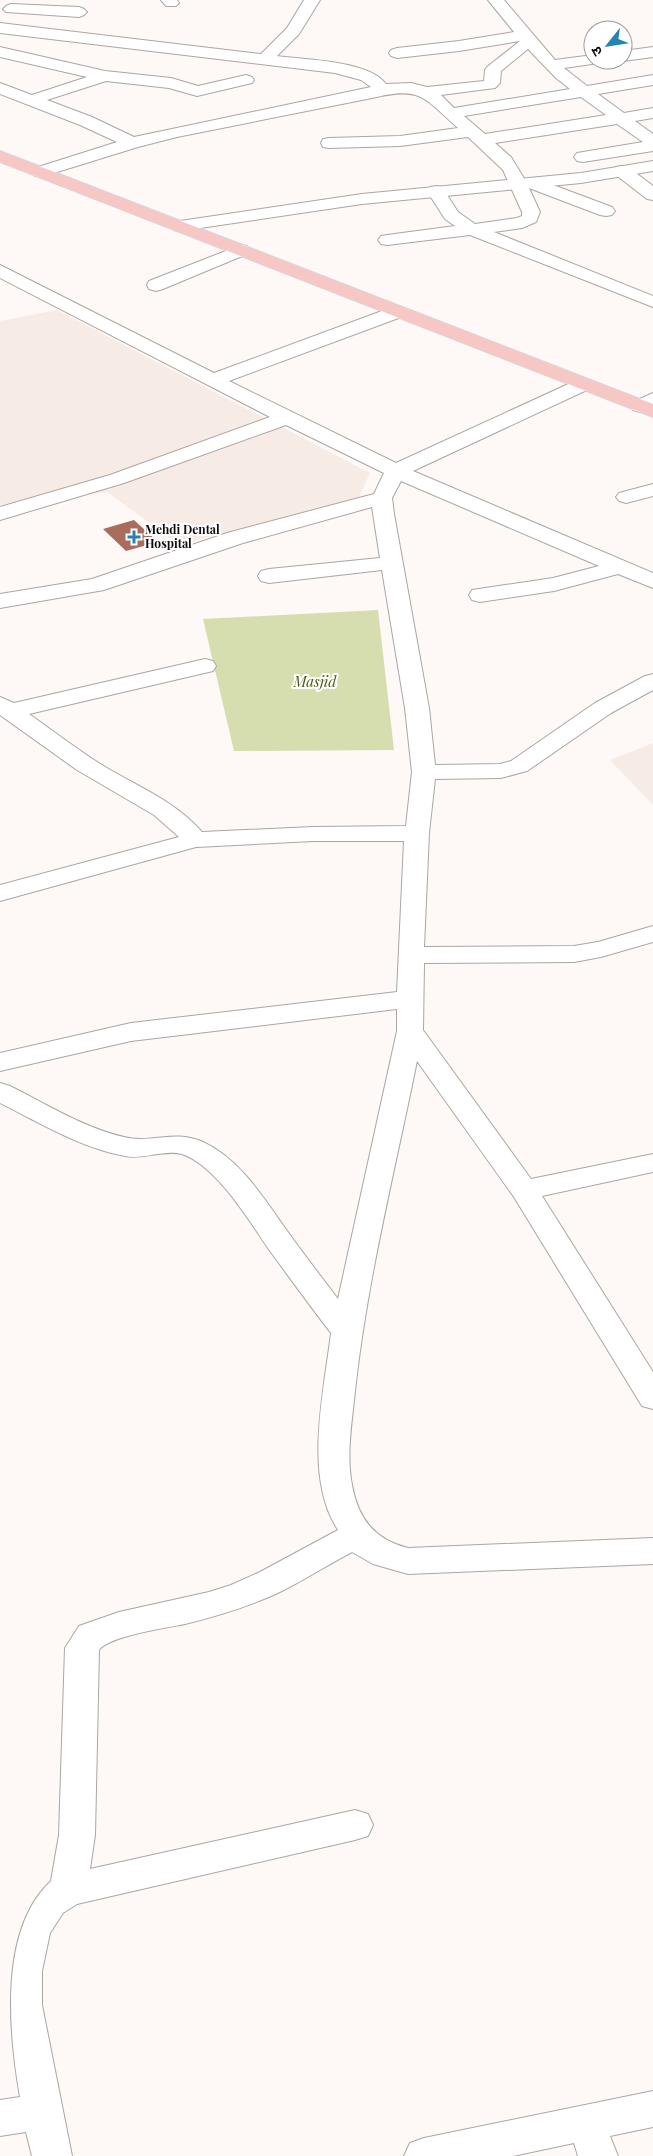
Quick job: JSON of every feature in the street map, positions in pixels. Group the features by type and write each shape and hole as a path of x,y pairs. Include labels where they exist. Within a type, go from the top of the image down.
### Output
{"main road":[{"path":"0,156 582,385 649,405"}],"street":[{"path":"265,59 293,31 312,0"},
{"path":"496,0 552,66 653,142"},
{"path":"10,8 79,12"},
{"path":"0,28 265,59 359,73 373,79 381,89"},
{"path":"397,53 527,38"},
{"path":"41,172 132,143 285,109 372,93 381,89 411,88 427,92 489,85 492,83 493,70 527,38"},
{"path":"0,52 105,76 171,83 197,91 246,80"},
{"path":"633,55 653,52"},
{"path":"552,66 583,61"},
{"path":"32,100 105,76"},
{"path":"452,113 653,80"},
{"path":"0,88 92,124 132,143"},
{"path":"387,240 522,223 530,218 531,212 525,184 505,161 427,92"},
{"path":"329,143 400,141 477,135 653,113"},
{"path":"583,157 653,146"},
{"path":"180,226 290,208 525,184 622,172 653,166"},
{"path":"622,172 653,195"},
{"path":"525,184 606,211"},
{"path":"436,192 451,215 470,230 652,302"},
{"path":"156,285 241,250"},
{"path":"0,271 287,418 396,471 653,581"},
{"path":"213,380 398,312"},
{"path":"582,385 396,471 382,498 391,563 417,708 424,772 417,833 411,955 410,1031 346,1332 334,1443 336,1485 346,1516 364,1543 386,1555 408,1561 653,1551"},
{"path":"0,514 118,479 287,418"},
{"path":"626,497 653,490"},
{"path":"0,601 96,584 235,538 382,498"},
{"path":"269,576 391,563"},
{"path":"480,595 554,584 620,567"},
{"path":"5,707 205,666"},
{"path":"424,772 501,771 518,766 603,708 653,681"},
{"path":"5,707 98,773 168,812 185,826 195,840"},
{"path":"0,893 195,840 313,834 417,833"},
{"path":"411,955 574,954 601,949 653,934"},
{"path":"0,1062 131,1032 411,999"},
{"path":"410,1031 524,1190 653,1398"},
{"path":"0,1092 49,1116 126,1147 144,1148 171,1144 191,1147 204,1154 218,1164 248,1198 346,1332"},
{"path":"524,1190 653,1162"},
{"path":"68,1890 77,1835 82,1648 92,1635 119,1625 210,1604 243,1594 272,1581 309,1559 358,1534"},
{"path":"52,2156 42,2112 12,2005 23,1971 32,1928 50,1902 68,1890 355,1825"},
{"path":"424,2156 592,2139 653,2109"},
{"path":"0,2118 42,2112"}],"shaded area":[{"path":"57,310 370,473 359,497 179,545 107,492 0,505 0,321"},
{"path":"653,743 653,805 610,760"}],"green space":[{"name":"Masjid","path":"378,610 394,750 234,751 203,619"}],"building":[{"path":"134,520 158,542 126,551 103,529"}],"place":[{"name":"Mehdi Dental Hospital","path":"134,537"}]}
